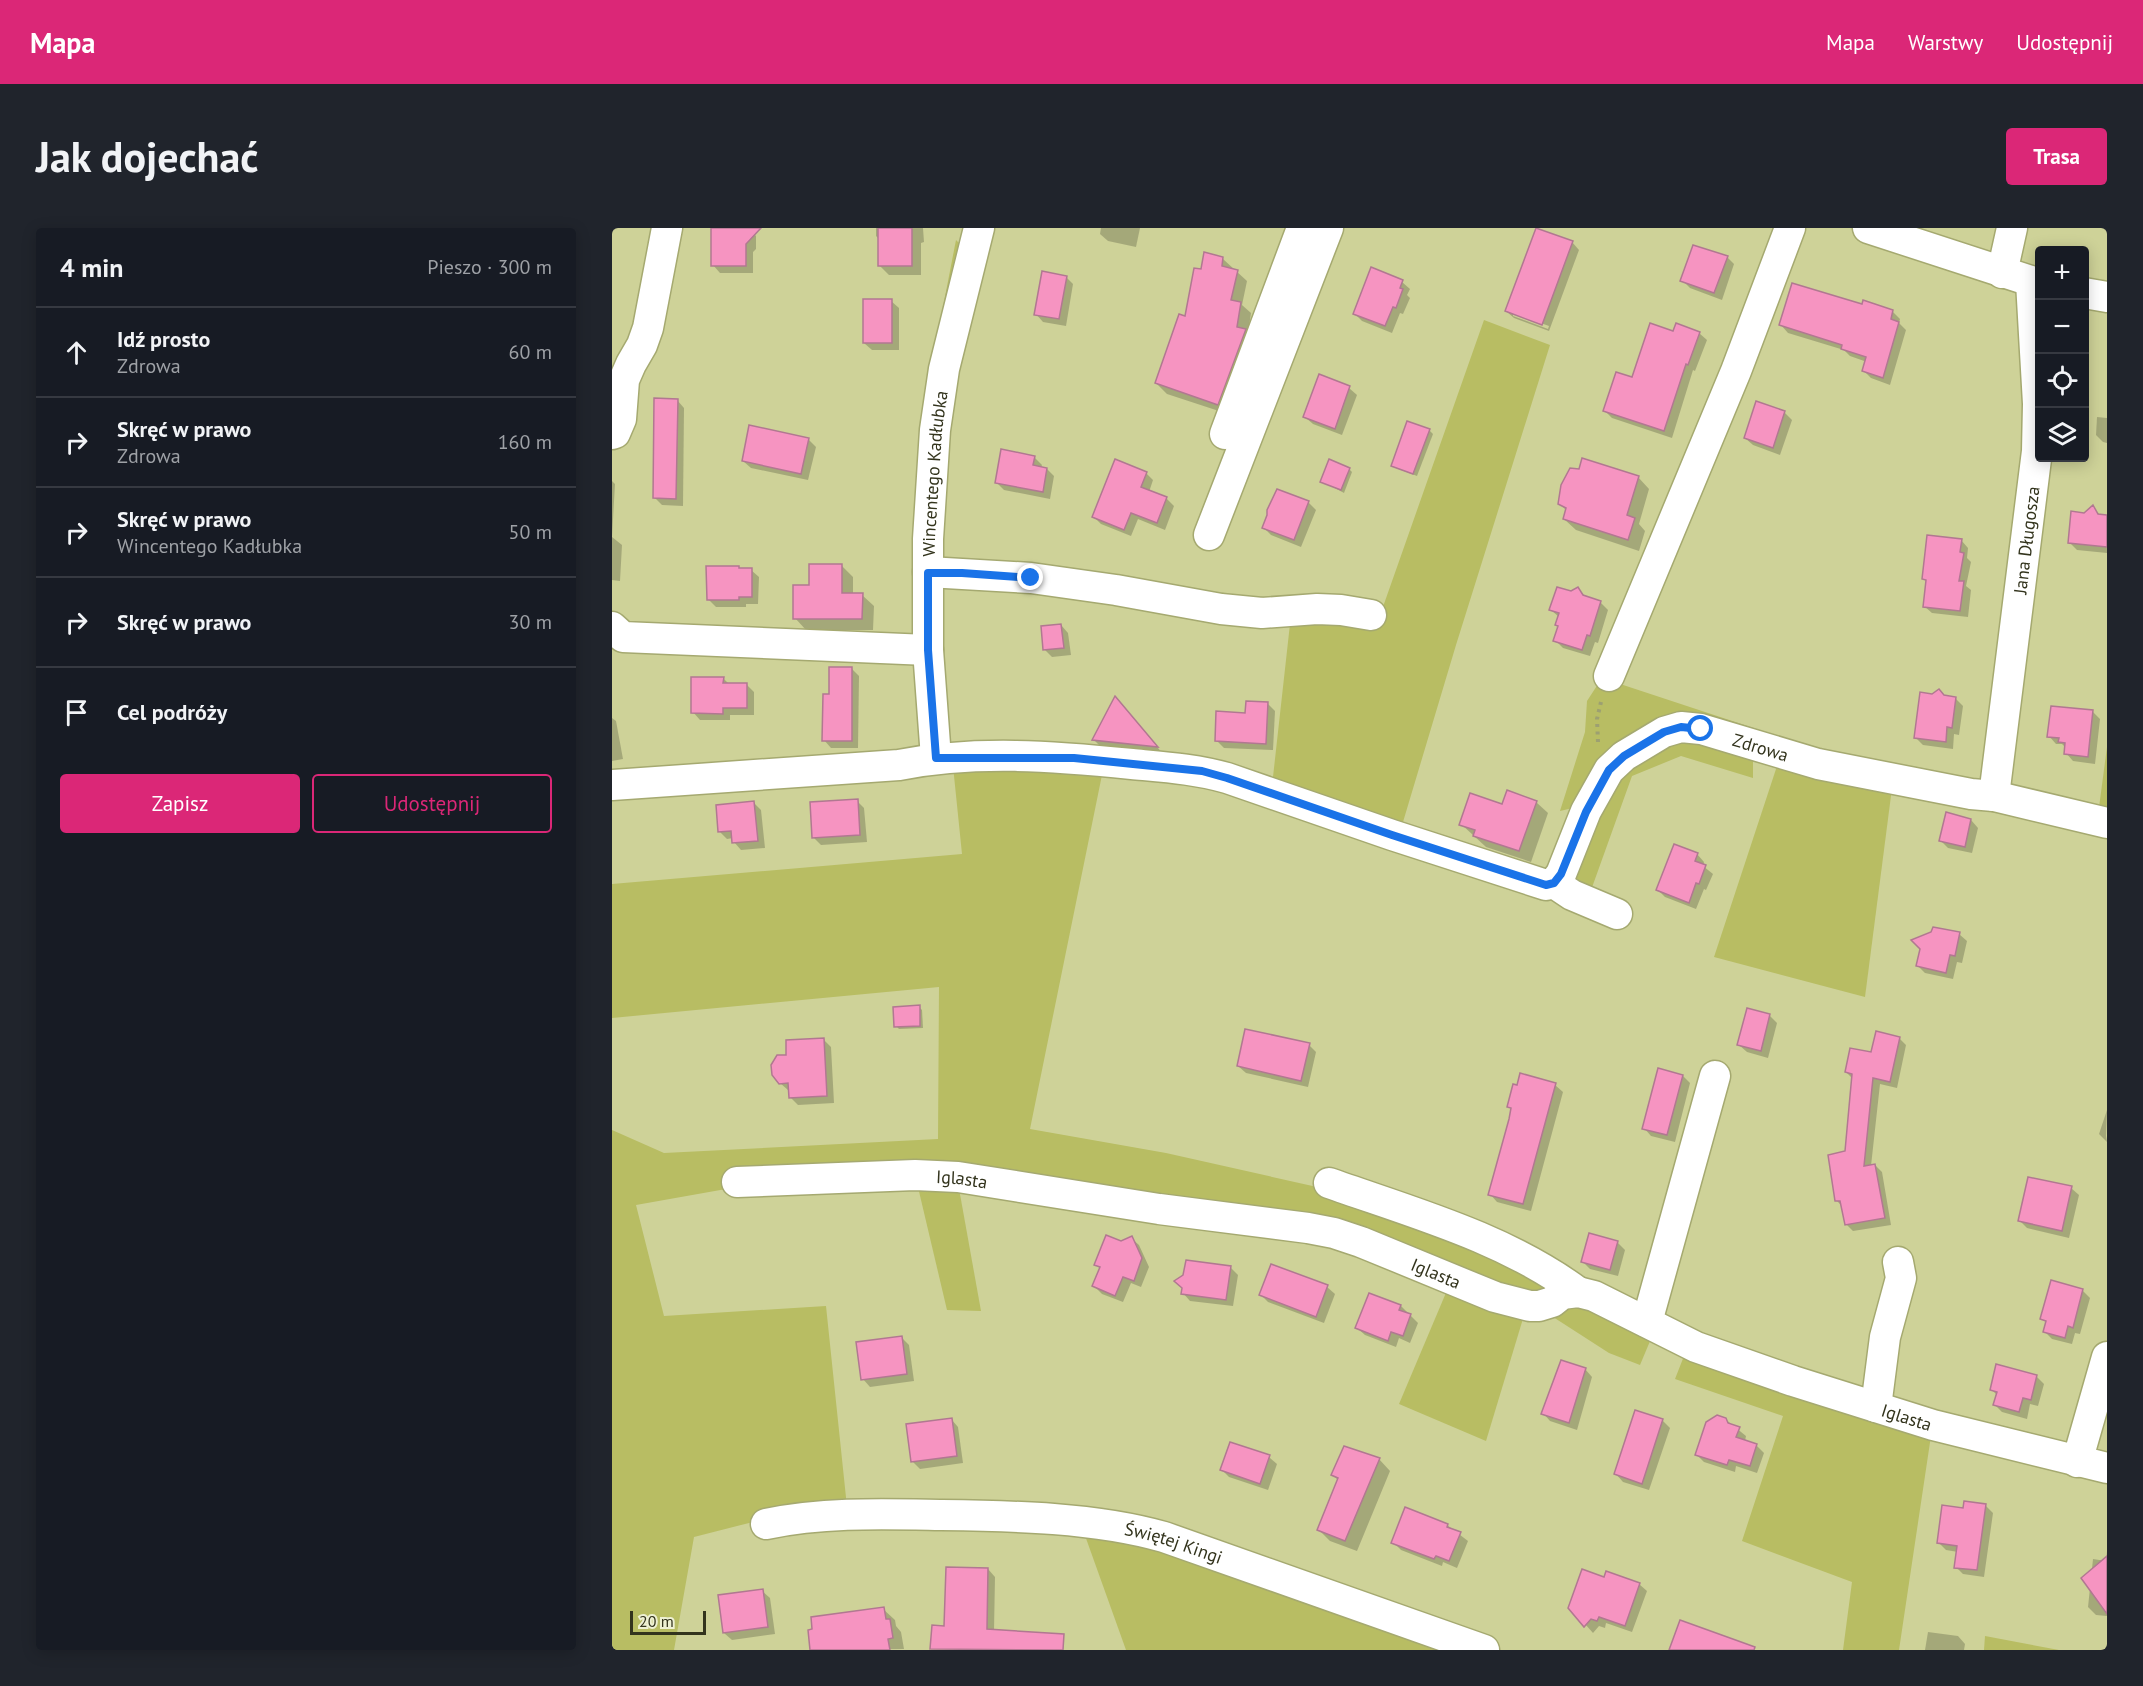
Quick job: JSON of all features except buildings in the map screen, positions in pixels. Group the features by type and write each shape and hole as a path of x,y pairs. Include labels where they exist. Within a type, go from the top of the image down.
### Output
{"street":[{"path":"612,434 621,419 624,380 648,328 667,228"},
{"name":"Wincentego Kadłubka","path":"936,758 928,650 928,573 935,430 944,369 979,228"},
{"path":"1225,434 1302,228"},
{"path":"1209,535 1328,228"},
{"path":"1609,676 1736,371 1790,228"},
{"path":"1868,228 2035,283"},
{"path":"2002,273 2012,228"},
{"path":"2089,294 2107,297"},
{"name":"Jana Długosza","path":"1994,796 2037,451 2035,300"},
{"path":"928,573 1031,578 1116,590 1221,609 1262,613 1317,609 1371,615"},
{"path":"612,627 623,637 928,650"},
{"name":"Zdrowa","path":"1554,883 1561,874 1586,812 1609,770 1644,742 1681,727 1701,729 1818,764 1971,794 1994,796 2107,823"},
{"path":"612,785 899,765 936,758 1074,758 1202,771 1537,884 1554,883 1572,895 1617,914"},
{"path":"1647,1322 1715,1076"},
{"name":"Iglasta","path":"737,1182 915,1175 958,1177 1159,1209 1317,1230 1361,1242 1513,1302 1539,1306 1552,1302 1562,1294 1578,1292 1594,1296 1696,1347 1793,1382 1933,1425 2107,1468"},
{"path":"1329,1183 1473,1235 1553,1274 1578,1292"},
{"path":"1876,1407 1885,1337 1901,1278 1898,1262"},
{"path":"2077,1462 2107,1357"},
{"name":"Świętej Kingi","path":"766,1524 788,1519 848,1514 1020,1516 1144,1531 1484,1650"}],"path":[{"path":"1609,676 1599,708 1597,730 1602,757 1609,770"}],"green space":[{"path":"956,240 963,247 951,303 943,307"},
{"path":"1484,320 1550,345 1400,832 1272,786 1290,624 1378,621"},
{"path":"1602,678 1808,746 1693,720 1581,806 1560,811 1585,732 1587,701"},
{"path":"1676,736 1753,754 1753,778 1681,756 1632,776 1590,893 1576,885 1574,871 1608,784"},
{"path":"2107,747 2107,817 2098,815"},
{"path":"1778,763 1892,788 1865,997 1714,957"},
{"path":"1104,765 1030,1129 1166,1153 1317,1187 1475,1242 1550,1290 1523,1296 1365,1235 956,1169 726,1189 636,1205 664,1316 826,1306 847,1507 788,1513 694,1537 674,1650 612,1650 612,1130 664,1153 938,1139 939,987 612,1018 612,884 962,854 953,766"},
{"path":"917,1183 958,1183 981,1311 947,1310"},
{"path":"1448,1288 1525,1312 1486,1441 1399,1404"},
{"path":"1566,1301 1653,1334 1640,1365 1609,1353 1550,1315"},
{"path":"1684,1356 1932,1429 1899,1650 1843,1650 1852,1582 1742,1541 1783,1416 1675,1379"},
{"path":"1083,1530 1124,1532 1465,1650 1126,1650"},
{"path":"1985,1636 2059,1650 1984,1650"}],"route":[{"path":"1031,578 928,573 928,650 936,758 1074,758 1202,771 1537,884 1546,885 1554,883 1561,874 1586,812 1609,770 1644,742 1664,732 1681,727 1701,729"}]}
